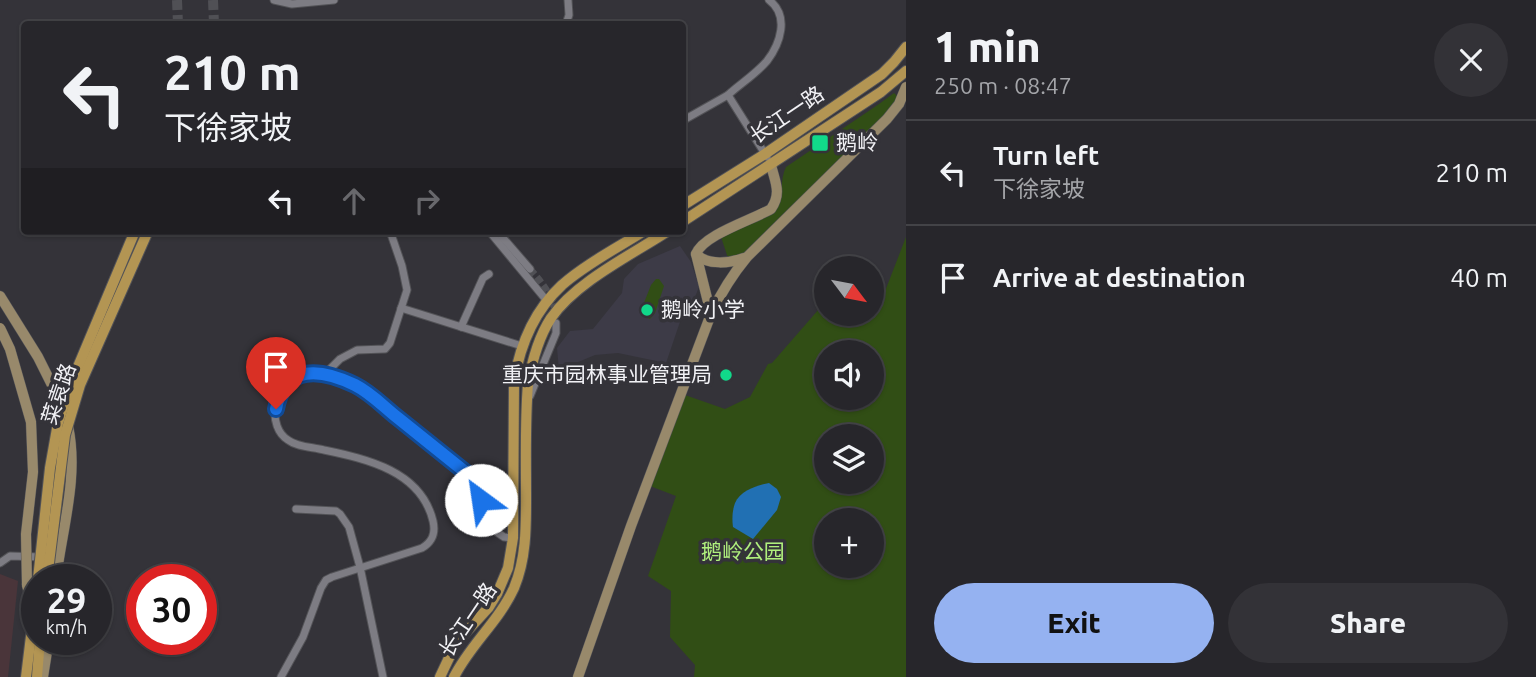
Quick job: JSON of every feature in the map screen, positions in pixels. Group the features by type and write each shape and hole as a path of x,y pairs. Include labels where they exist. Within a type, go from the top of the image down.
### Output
{"main road":[{"name":"长江一路","path":"686,203 765,154 882,74 906,47"},
{"name":"长江一路","path":"686,219 881,92 906,71"},
{"name":"菜袁路","path":"37,564 53,447 64,402 133,235"},
{"name":"菜袁路","path":"49,564 65,435 72,408 146,235"},
{"name":"长江一路","path":"440,677 456,643 489,607 508,568 513,538 514,381 522,346 537,316 560,286 638,235"},
{"name":"长江一路","path":"454,677 464,659 503,607 519,571 526,532 528,384 536,351 547,326 561,306 583,285 662,235"},
{"name":"菜袁路","path":"26,677 29,655"},
{"path":"37,677 38,655"}],"street":[{"path":"274,0 292,4 334,0"},
{"path":"567,21 568,0"},
{"path":"686,119 728,95 767,61 782,34 781,18 775,4 769,0"},
{"path":"578,677 711,314 729,280 747,257 893,112 906,87"},
{"path":"711,314 696,254 698,248 709,239 771,209 778,196 771,165 728,95"},
{"path":"893,112 901,109 906,102"},
{"path":"324,375 340,359 357,350 385,349 390,343 407,290 391,235"},
{"path":"492,235 547,301"},
{"path":"500,235 530,269"},
{"path":"696,254 707,261 729,262 747,257"},
{"path":"461,327 483,278 489,274"},
{"path":"0,296 38,356 65,411 71,439 72,471 57,564"},
{"path":"401,308 522,346"},
{"path":"527,403 556,333 556,323"},
{"path":"0,328 10,349 32,422 33,472 26,534 31,564"},
{"path":"281,677 298,649 326,580 422,548 430,543 434,526 431,513 422,498 401,476 357,457 293,443 280,434 275,418 278,398 282,388 295,376 324,375 348,382 365,391 469,475 477,485 486,514 498,533 513,538"},
{"path":"296,509 335,510 349,527 383,677"},
{"path":"0,563 10,556 58,558"},
{"path":"43,677 46,655"}],"shaded area":[{"name":"鹅岭小学","path":"680,246 691,262 699,287 691,307 683,313 666,363 618,353 595,355 559,370 557,348 570,331 593,329 622,293 624,279 638,264"},
{"path":"0,574 18,581 8,677 0,677"}],"green space":[{"path":"894,93 898,97 890,110 744,255 728,258 721,237 779,204 786,167"},
{"name":"鹅岭公园","path":"906,237 906,677 694,677 695,665 670,637 671,591 648,576 676,496 650,486 685,395 725,409 750,397 768,364 772,363 814,315 814,326 884,326 884,294"},
{"path":"656,279 664,286 655,313 650,319 640,313"}],"water":[{"path":"769,483 777,489 781,497 777,510 753,539 733,527 734,506 745,492"}],"tunnel":[{"path":"177,0 178,21"},
{"path":"213,0 214,21"},
{"path":"530,269 550,296 556,315"}],"place":[{"name":"鹅岭","path":"820,143"},
{"name":"鹅岭小学","path":"647,310"},
{"name":"重庆市园林事业管理局","path":"726,375"}],"route":[{"path":"276,409 282,388 295,376 314,373 357,386 469,475 477,485 481,500"}]}
